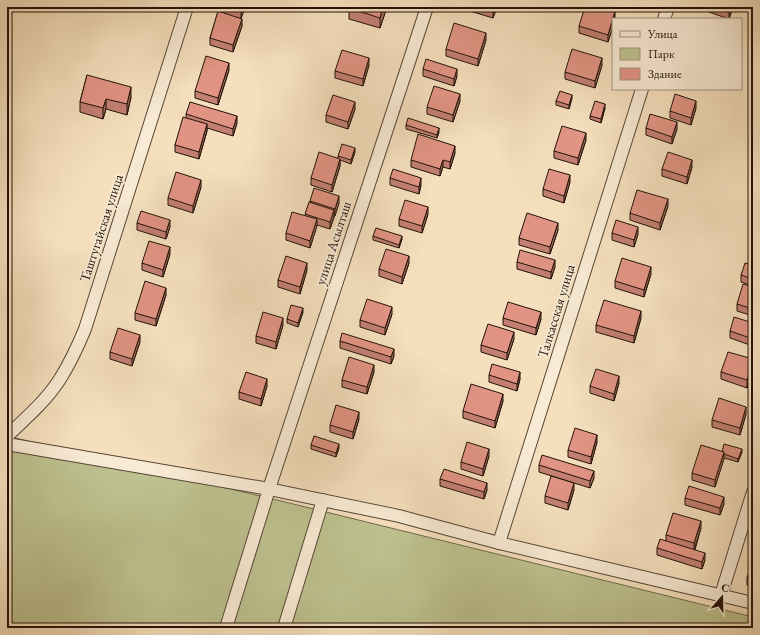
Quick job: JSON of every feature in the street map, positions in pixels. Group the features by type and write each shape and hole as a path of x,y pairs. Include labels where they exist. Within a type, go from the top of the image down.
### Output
{"street":[{"name":"Таштугайская улица","path":"7,436 38,406 60,380 74,356 85,329 187,7"},
{"name":"улица Асылташ","path":"226,628 269,489 427,7"},
{"path":"664,18 668,7"},
{"name":"Талкасская улица","path":"499,542 642,90"},
{"path":"7,444 269,489 399,516 499,542 753,603"},
{"path":"721,595 753,492"},
{"path":"284,628 323,500"}],"green space":[{"path":"7,436 273,499 753,617 753,628 7,628"}],"building":[{"path":"225,7 242,7 241,12"},
{"path":"349,7 383,7 380,18"},
{"path":"480,7 494,7 493,11"},
{"path":"585,7 601,7 615,11 608,35 579,26"},
{"path":"714,7 731,7 729,12"},
{"path":"218,11 242,19 233,45 210,38"},
{"path":"454,23 486,33 478,59 446,49"},
{"path":"572,49 602,58 595,81 565,72"},
{"path":"342,50 369,58 363,79 335,71"},
{"path":"206,56 229,63 218,98 195,91"},
{"path":"426,59 457,69 454,79 423,69"},
{"path":"87,75 131,87 127,104 106,99 103,108 80,102"},
{"path":"434,86 460,94 453,115 427,107"},
{"path":"560,91 572,95 569,105 556,101"},
{"path":"675,94 696,101 691,118 670,111"},
{"path":"333,95 355,102 348,122 326,115"},
{"path":"595,101 605,104 601,119 590,116"},
{"path":"190,102 237,116 233,129 186,114"},
{"path":"650,114 677,122 672,137 646,128"},
{"path":"183,117 207,124 199,152 175,145"},
{"path":"408,118 439,128 437,135 406,125"},
{"path":"562,126 586,133 578,158 554,151"},
{"path":"418,134 455,146 450,162 443,160 440,169 411,160"},
{"path":"342,144 355,148 351,160 338,156"},
{"path":"319,152 340,159 332,185 311,178"},
{"path":"668,152 692,160 687,177 662,169"},
{"path":"393,169 421,178 419,187 390,178"},
{"path":"549,169 570,175 564,196 543,189"},
{"path":"176,172 201,180 193,206 168,198"},
{"path":"314,188 339,196 335,209 310,201"},
{"path":"637,190 668,199 660,223 630,213"},
{"path":"405,200 428,207 422,226 399,219"},
{"path":"309,202 334,210 330,222 305,214"},
{"path":"141,211 170,220 166,232 137,223"},
{"path":"292,212 317,219 310,241 286,233"},
{"path":"527,213 558,223 550,247 519,238"},
{"path":"616,220 638,227 634,240 612,233"},
{"path":"376,228 402,236 399,245 373,236"},
{"path":"149,241 170,247 163,270 142,263"},
{"path":"386,249 409,256 402,277 379,269"},
{"path":"520,250 555,260 551,272 517,262"},
{"path":"286,256 307,263 300,287 278,280"},
{"path":"622,258 651,267 644,290 615,281"},
{"path":"745,263 753,265 753,279 741,275"},
{"path":"145,281 166,288 156,319 135,313"},
{"path":"743,284 753,287 753,309 737,304"},
{"path":"367,299 392,307 385,328 360,320"},
{"path":"604,300 641,311 634,336 596,325"},
{"path":"508,302 541,312 536,328 503,318"},
{"path":"291,305 303,308 298,323 287,319"},
{"path":"263,312 283,318 276,342 256,336"},
{"path":"734,317 753,323 753,339 730,331"},
{"path":"488,324 514,332 507,353 481,345"},
{"path":"118,328 140,335 132,359 110,352"},
{"path":"342,333 394,349 391,357 340,341"},
{"path":"728,352 753,359 747,380 721,372"},
{"path":"349,357 374,365 367,387 342,380"},
{"path":"492,364 520,372 517,384 489,375"},
{"path":"596,369 619,376 614,394 590,386"},
{"path":"246,372 267,379 261,399 239,392"},
{"path":"471,384 503,394 495,421 463,411"},
{"path":"719,398 746,407 740,428 712,420"},
{"path":"336,405 359,412 353,432 330,425"},
{"path":"575,428 597,435 591,457 568,450"},
{"path":"314,436 339,444 336,453 311,445"},
{"path":"467,442 489,449 483,469 461,462"},
{"path":"724,444 742,449 738,459 722,452"},
{"path":"701,445 724,452 715,480 692,473"},
{"path":"542,455 594,471 590,481 539,465"},
{"path":"444,469 487,483 484,492 440,479"},
{"path":"551,476 574,483 568,503 545,496"},
{"path":"689,486 724,497 720,508 685,498"},
{"path":"673,513 701,521 694,543 666,535"},
{"path":"660,539 705,553 702,562 657,548"},
{"path":"750,568 753,569 753,580 747,578"}]}
